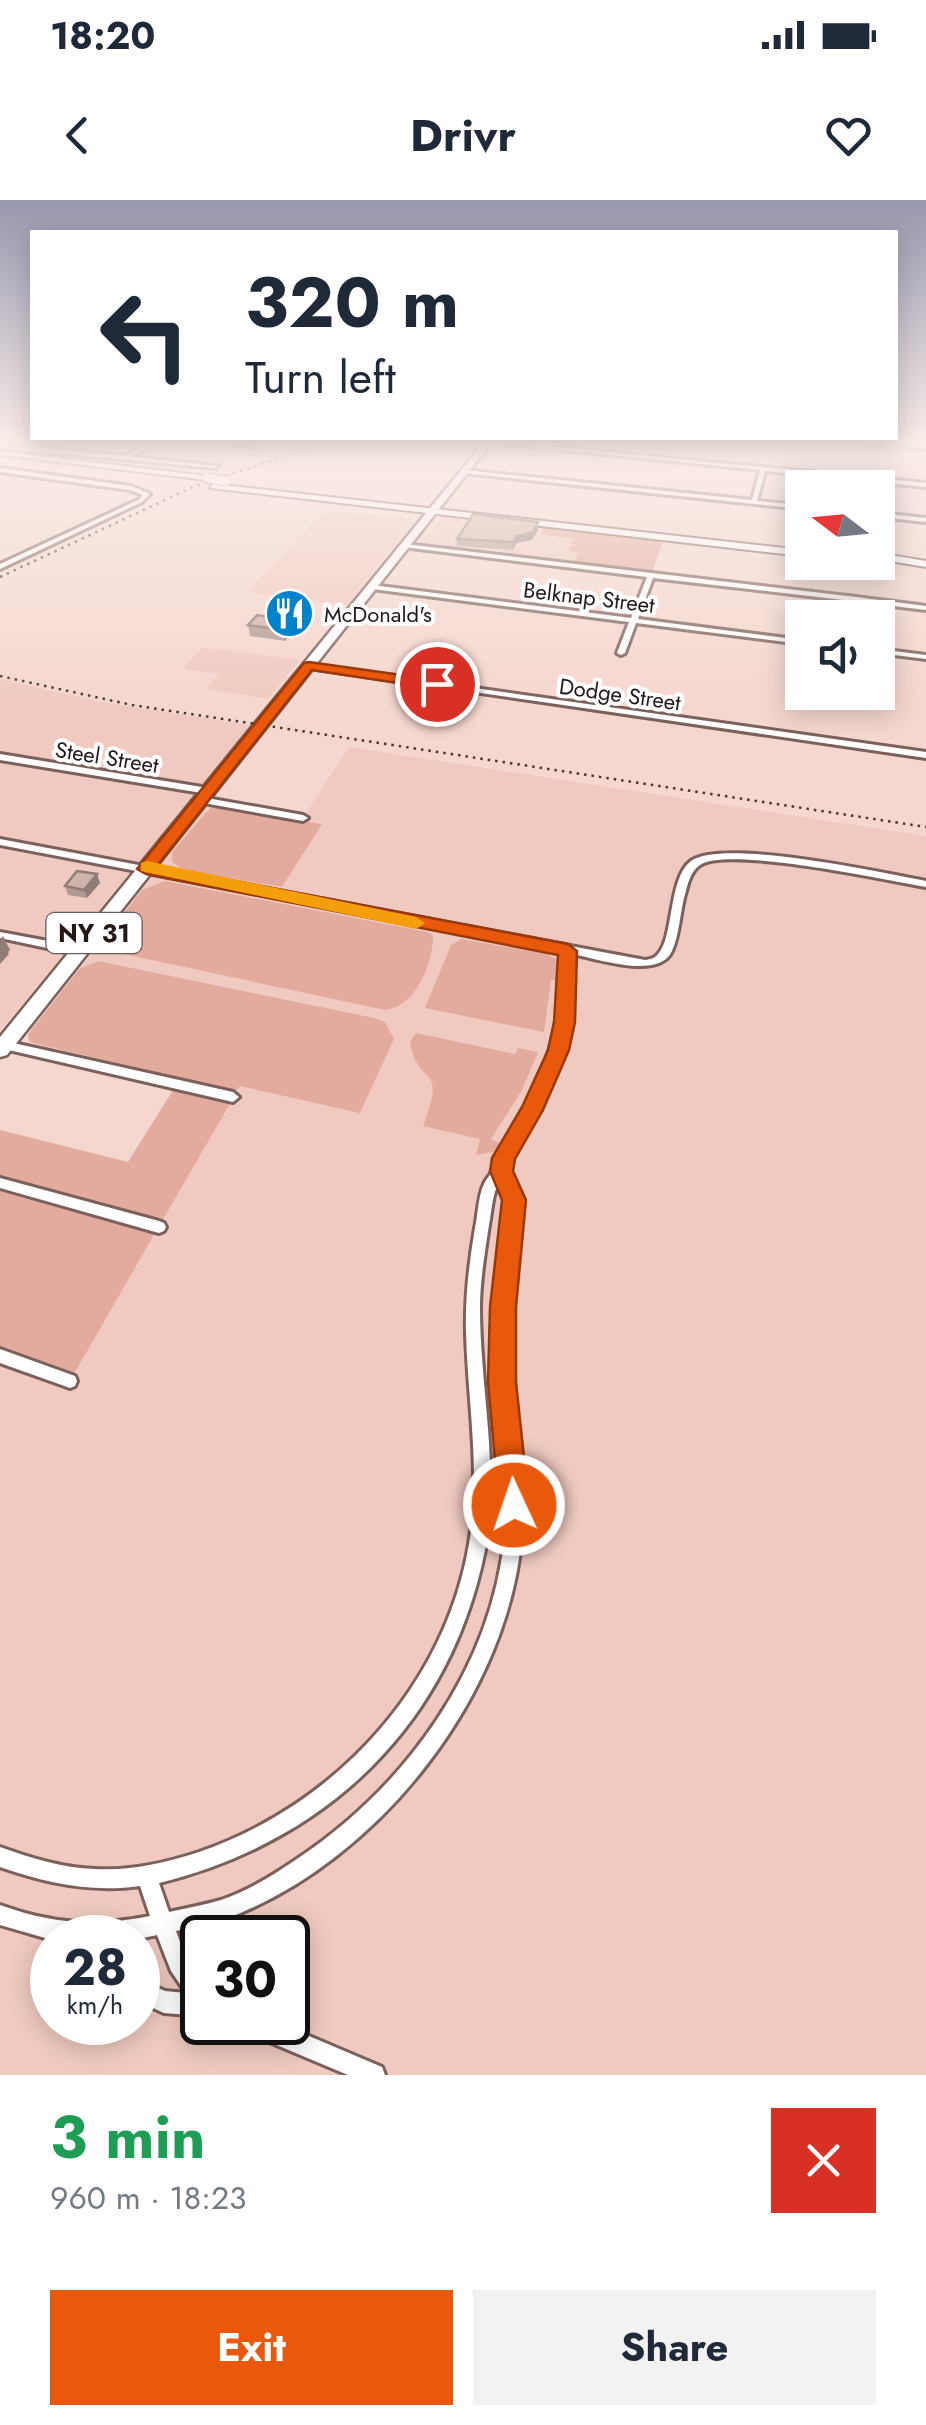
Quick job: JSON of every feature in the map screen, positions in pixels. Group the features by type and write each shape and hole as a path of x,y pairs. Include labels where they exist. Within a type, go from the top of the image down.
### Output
{"main road":[{"name":"NY 31","path":"1,1046 418,530"},
{"path":"618,530 785,548"},
{"path":"895,561 921,563"}],"street":[{"path":"0,567 80,530"},
{"path":"405,546 856,600"},
{"path":"621,653 650,575"},
{"name":"Belknap Street","path":"372,587 785,640"},
{"path":"895,604 926,608"},
{"path":"895,653 926,658"},
{"name":"Dodge Street","path":"309,666 926,755"},
{"name":"Steel Street","path":"0,757 303,818"},
{"path":"0,842 645,964 668,952 685,877 692,864 718,854 926,884"},
{"path":"0,934 80,951"},
{"path":"160,1923 227,1908 296,1872 334,1844 392,1792 431,1746 482,1654 512,1553 514,1505 502,1382 503,1307 514,1200 502,1171 504,1158 541,1092 558,1050 565,1022 568,951"},
{"path":"1,1046 233,1098"},
{"path":"0,1857 60,1876 114,1882 210,1860 314,1806 366,1761 425,1685 464,1598 478,1547 482,1473 473,1305 489,1186 502,1171"},
{"path":"0,1182 159,1227"},
{"path":"0,1356 70,1381"},
{"path":"146,1876 180,1967"},
{"path":"0,1915 30,1929"},
{"path":"303,2045 374,2075"}],"shaded area":[{"path":"307,530 408,530 346,605 247,592"},
{"path":"432,530 558,530 664,541 652,572 420,544"},
{"path":"543,530 558,530 663,541 652,572 574,562 578,552 568,551 573,539 541,534"},
{"path":"202,648 300,660 268,699 206,689 219,674 182,669"},
{"path":"0,679 107,703 251,725 0,1031"},
{"path":"349,747 926,836 926,2075 0,2075 0,1366 66,1387 73,1374 0,1349 0,1130 128,1162 180,1078 34,1045 28,1034 204,811 218,808 301,821"},
{"path":"210,808 322,824 282,887 184,870 172,862 172,852"},
{"path":"165,881 427,932 433,935 430,958 414,993 385,1010 105,950 102,941 142,890"},
{"path":"461,939 547,954 558,960 561,979 551,980 544,1032 425,1008 451,945"},
{"path":"98,961 374,1018 385,1022 394,1039 360,1113 240,1086 236,1091 29,1042 28,1034 79,969"},
{"path":"416,1033 515,1054 518,1048 538,1052 522,1090 491,1139 501,1144 498,1151 476,1155 480,1139 423,1126 433,1092 429,1077 414,1057 410,1042"},
{"path":"174,1089 231,1102 162,1221 0,1175 0,1130 128,1162"},
{"path":"0,1191 155,1233 74,1374 0,1349"}],"building":[{"path":"463,530 534,530 517,536 513,542 457,539"},
{"path":"276,598 307,602 283,630 248,625 257,615 282,619 270,604"},
{"path":"77,871 97,874 84,890 65,886"}],"railway":[{"path":"0,577 102,530"},
{"path":"0,676 132,705 926,827"}],"slow traffic":[{"path":"147,867 416,923"}],"place":[{"name":"McDonald's","path":"289,614"}],"route":[{"path":"437,684 309,666 146,869 568,951 565,1022 558,1050 532,1110 504,1158 502,1171 514,1200 503,1307 502,1382 514,1505"}]}
